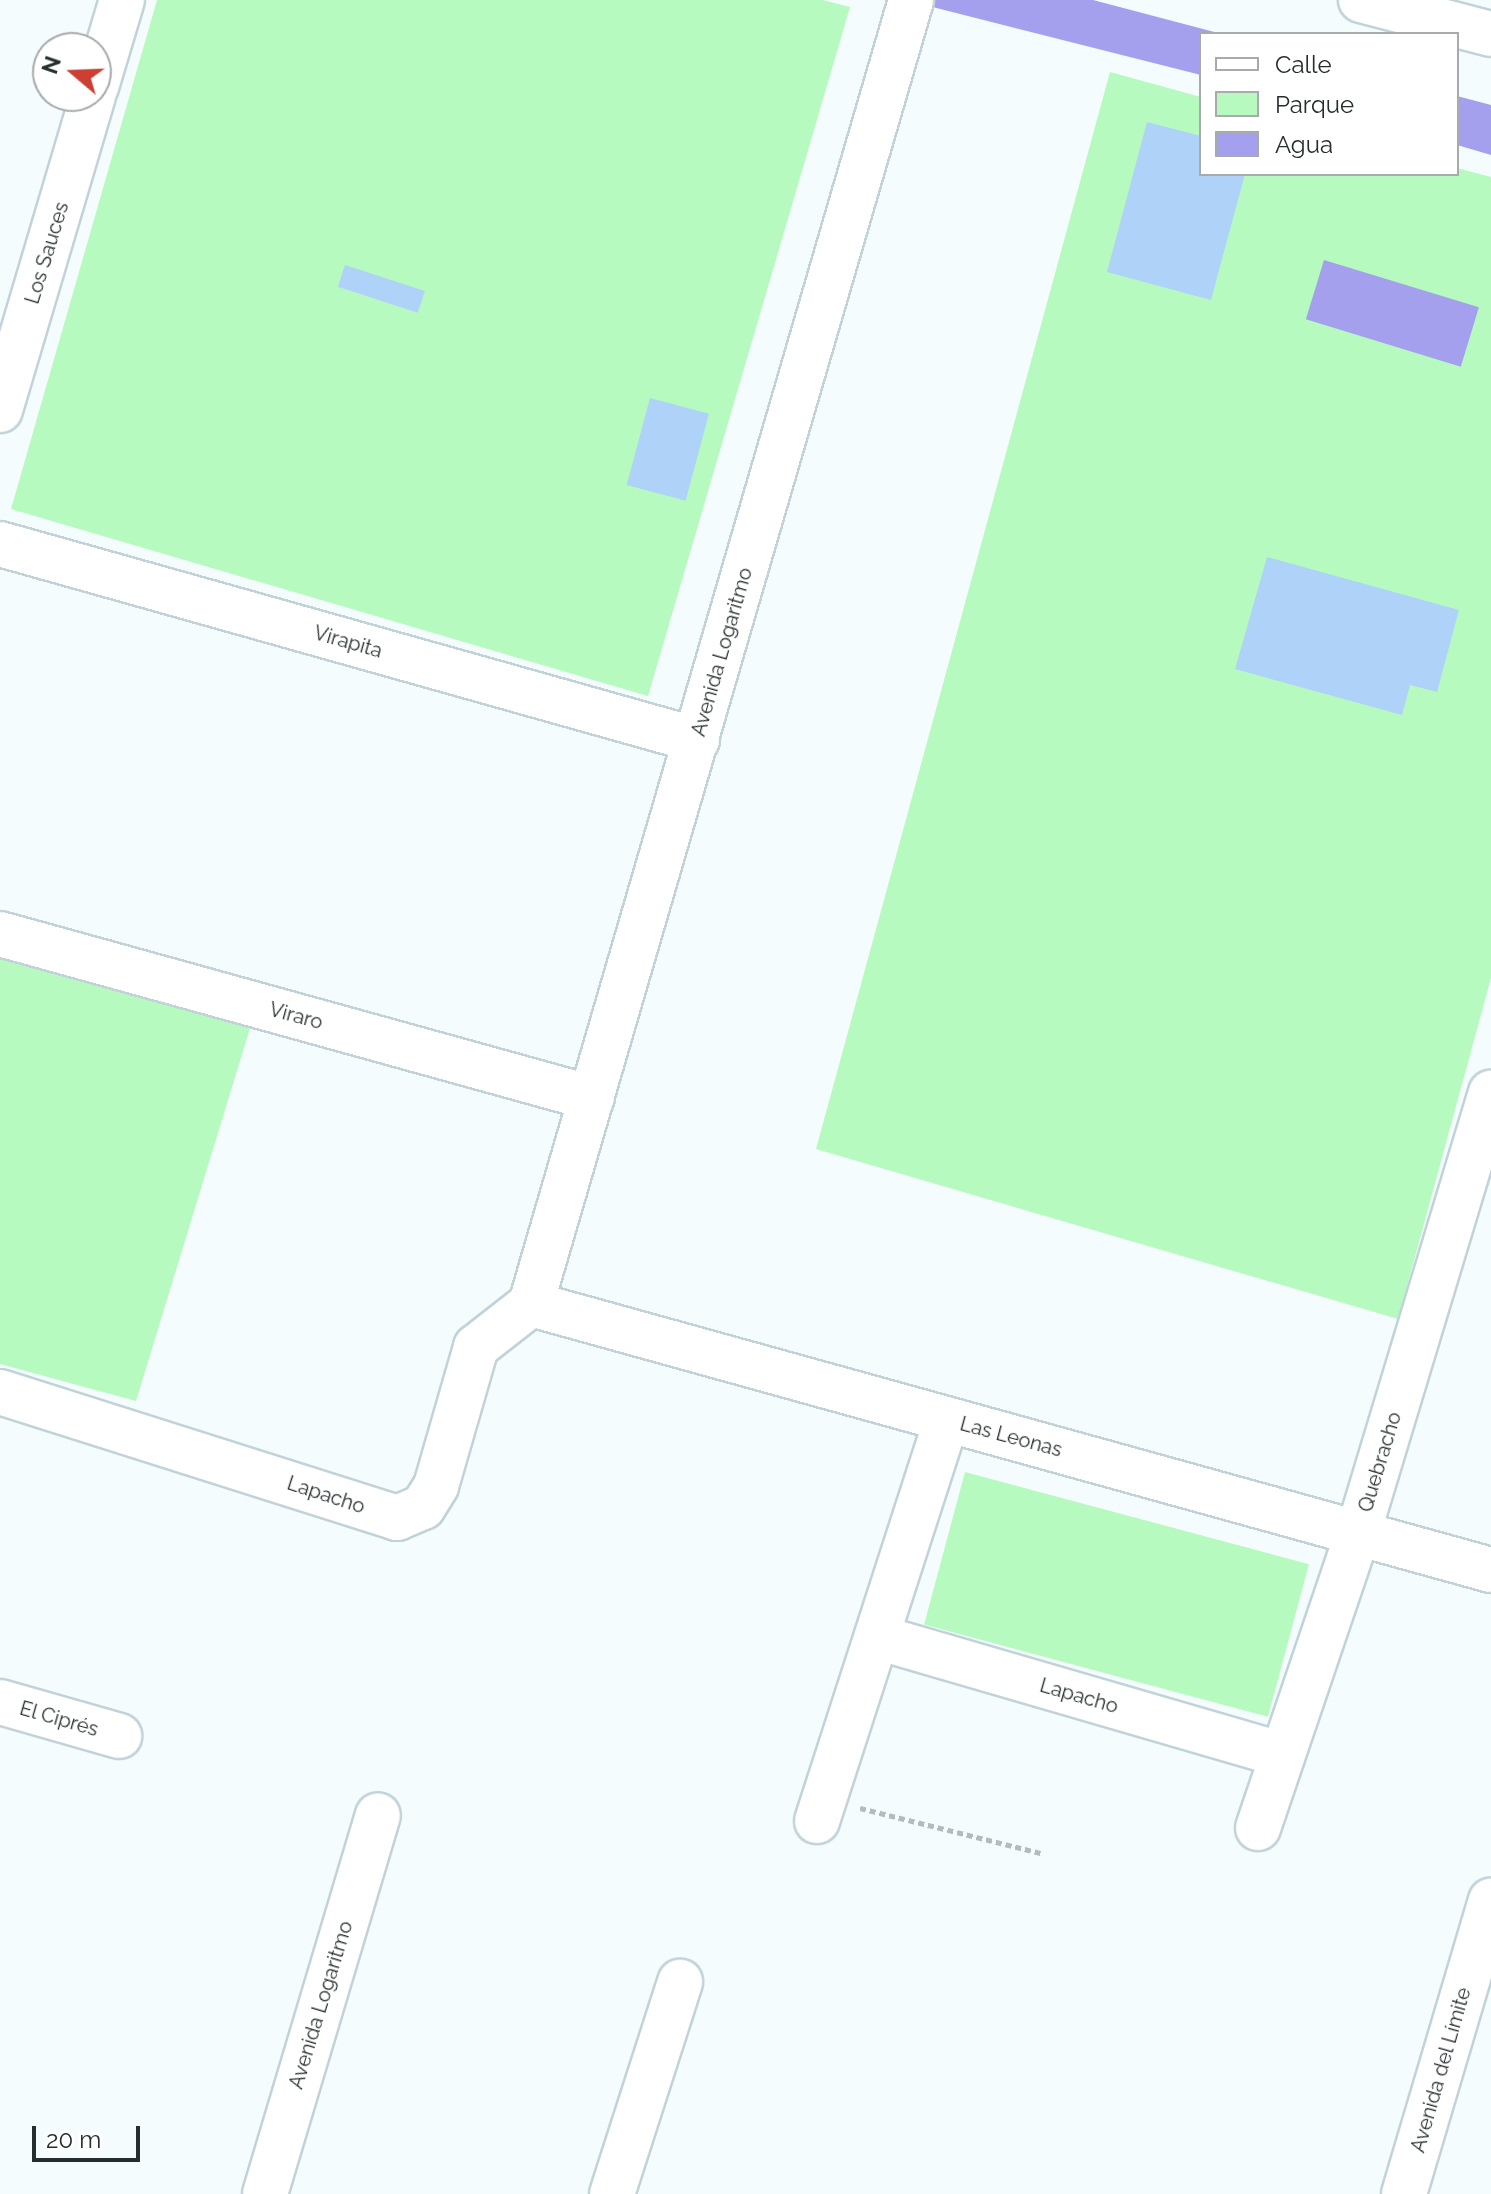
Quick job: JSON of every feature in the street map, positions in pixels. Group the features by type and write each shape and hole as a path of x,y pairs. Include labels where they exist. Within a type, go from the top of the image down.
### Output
{"street":[{"path":"112,33 122,0"},
{"path":"1361,0 1491,34"},
{"name":"Avenida Logaritmo","path":"531,1304 907,14"},
{"name":"Los Sauces","path":"0,410 88,112"},
{"name":"Virapita","path":"0,544 697,740"},
{"name":"Viraro","path":"0,934 592,1098"},
{"name":"Quebracho","path":"1258,1828 1358,1533 1491,1093"},
{"name":"Las Leonas","path":"531,1304 1491,1570"},
{"name":"Lapacho","path":"0,1392 397,1518 423,1507 436,1486 476,1347 531,1304"},
{"path":"821,1810 947,1419"},
{"name":"Lapacho","path":"877,1637 1281,1754"},
{"name":"El Ciprés","path":"0,1702 119,1736"},
{"name":"Avenida Logaritmo","path":"265,2194 378,1816"},
{"name":"Avenida del Límite","path":"1404,2194 1491,1901"},
{"path":"612,2194 680,1982"}],"path":[{"path":"821,1810 1040,1853"}],"green space":[{"path":"157,0 823,0 850,7 648,696 11,509"},
{"path":"1110,72 1199,96 1199,176 1459,176 1459,169 1491,177 1491,978 1398,1319 816,1149"},
{"path":"0,956 250,1028 136,1401 0,1364"},
{"path":"965,1472 1309,1564 1268,1717 924,1625"}],"water":[{"path":"905,0 1093,0 1214,32 1199,32 1199,74"},
{"path":"1459,97 1491,105 1491,155 1459,146"},
{"path":"1324,260 1479,307 1461,367 1306,319"}],"building":[{"path":"1147,122 1199,135 1199,176 1244,176 1211,300 1107,272"},
{"path":"345,265 425,291 418,313 338,287"},
{"path":"650,398 709,414 686,501 627,485"},
{"path":"1267,557 1459,610 1437,692 1410,685 1402,715 1235,669"}]}
